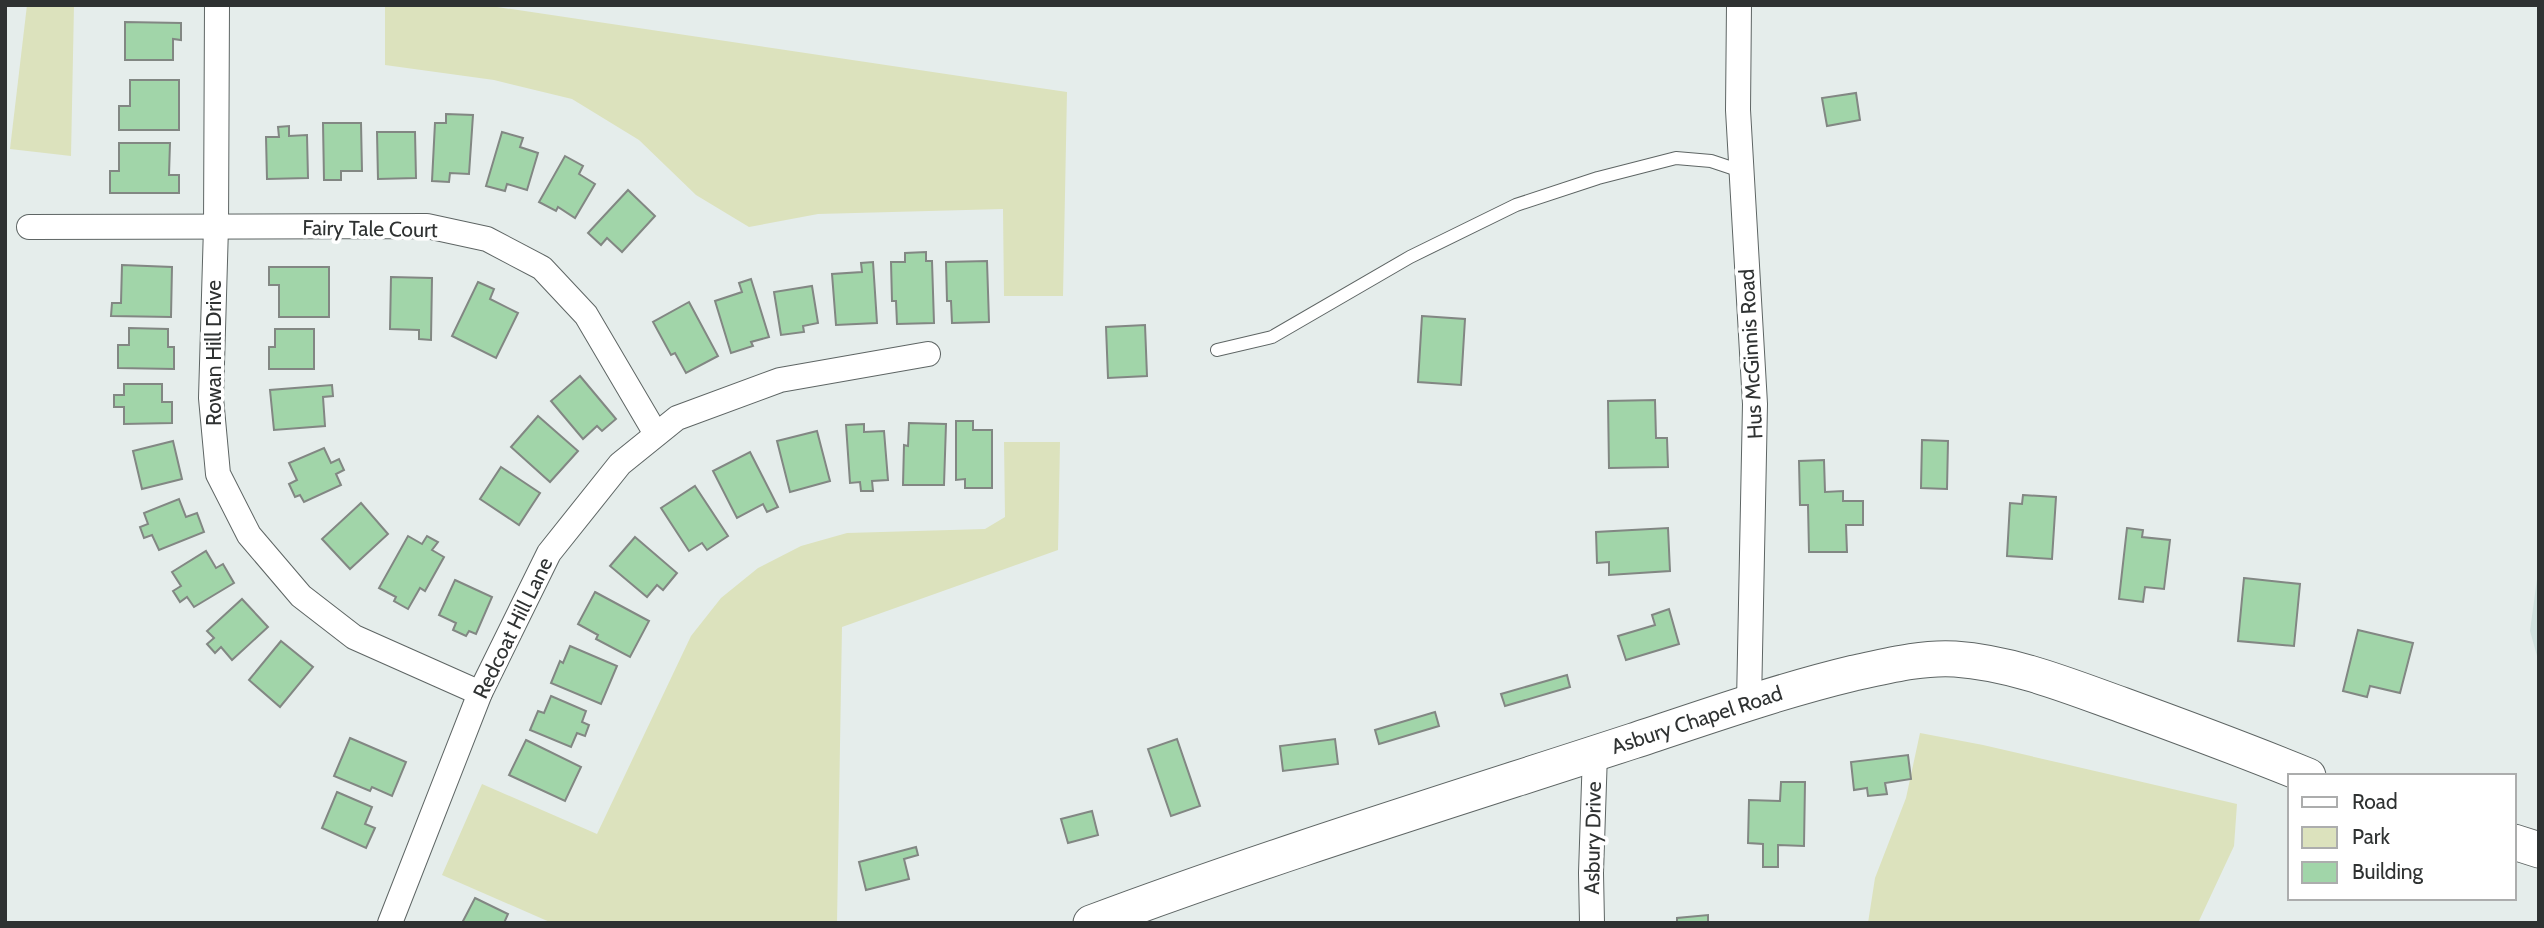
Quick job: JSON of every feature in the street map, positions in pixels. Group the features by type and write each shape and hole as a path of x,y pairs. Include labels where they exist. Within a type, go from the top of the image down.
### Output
{"main road":[{"name":"Asbury Chapel Road","path":"1109,920 1314,843 1749,703 1896,663 1935,659 2000,666 2062,683 2303,774"},
{"path":"2516,843 2539,850"}],"street":[{"name":"Rowan Hill Drive","path":"217,5 216,227 211,398 218,474 248,535 301,596 354,637 480,693"},
{"name":"Hus McGinnis Road","path":"1739,5 1738,110 1755,404 1749,703"},
{"name":"Fairy Tale Court","path":"29,227 427,226 487,239 542,268 586,315 656,434"},
{"name":"Redcoat Hill Lane","path":"390,923 480,693 549,553 620,464 677,418 780,380 928,354"},
{"name":"Asbury Drive","path":"1592,923 1595,753"}],"lane":[{"path":"1217,350 1272,337 1410,257 1516,205 1598,178 1676,158 1710,161 1741,171"}],"shaded area":[{"path":"2539,564 2539,663 2530,631"}],"green space":[{"path":"27,5 74,5 71,156 10,149"},
{"path":"385,5 484,5 1067,92 1063,296 1004,296 1003,209 818,214 749,227 696,195 639,140 572,99 494,80 385,65"},
{"path":"1004,442 1060,442 1058,550 842,627 837,923 552,923 442,875 482,784 597,834 691,636 721,598 758,568 801,546 847,533 985,529 1005,517"},
{"path":"1920,733 2237,804 2234,846 2198,923 1868,923 1875,878 1906,798"}],"building":[{"path":"125,22 181,23 181,40 173,39 173,60 125,60"},
{"path":"130,80 179,80 179,130 119,130 119,106 130,106"},
{"path":"1856,93 1860,120 1827,126 1822,98"},
{"path":"446,114 473,115 469,174 450,173 449,182 432,181 435,123 446,123"},
{"path":"323,123 361,123 362,171 341,171 341,180 324,180"},
{"path":"289,126 289,136 307,135 308,178 267,179 266,137 279,137 278,127"},
{"path":"377,132 415,132 416,178 378,179"},
{"path":"502,132 523,138 520,147 538,153 527,190 507,184 505,191 486,186"},
{"path":"119,143 170,143 169,175 179,175 179,193 110,193 110,171 119,171"},
{"path":"565,156 583,166 579,174 595,184 575,218 558,207 556,211 539,202"},
{"path":"628,190 655,216 622,252 607,238 601,245 588,233"},
{"path":"926,252 926,261 932,261 934,323 897,324 896,301 892,301 891,262 905,262 905,253"},
{"path":"987,261 989,322 952,323 951,301 947,301 946,262"},
{"path":"873,262 877,323 836,325 832,274 862,272 861,263"},
{"path":"122,265 172,267 171,317 111,316 112,303 121,303"},
{"path":"269,267 329,267 329,317 279,317 279,285 269,285"},
{"path":"391,277 432,278 431,340 419,339 419,330 390,329"},
{"path":"751,279 769,337 751,342 753,346 731,353 715,301 742,292 739,283"},
{"path":"478,282 494,289 490,299 518,313 496,358 452,336"},
{"path":"812,286 818,323 803,326 804,332 781,335 774,292"},
{"path":"689,302 718,356 686,373 675,353 671,355 653,322"},
{"path":"1422,316 1465,319 1461,385 1418,382"},
{"path":"1145,325 1147,376 1108,378 1106,327"},
{"path":"129,328 168,329 168,347 174,347 174,369 118,368 118,345 129,345"},
{"path":"275,329 314,329 314,369 269,369 269,347 275,347"},
{"path":"580,376 616,419 602,431 597,426 583,439 551,401"},
{"path":"124,384 162,384 162,402 172,402 172,423 124,424 124,407 114,407 114,395 124,395"},
{"path":"332,385 333,396 323,397 325,426 274,430 270,390"},
{"path":"1655,400 1656,438 1667,438 1668,467 1609,468 1608,401"},
{"path":"538,416 578,451 550,482 511,447"},
{"path":"956,421 973,421 973,430 992,430 992,488 965,488 965,479 956,480"},
{"path":"909,423 946,424 944,485 903,485 904,445 908,446"},
{"path":"864,424 864,432 884,431 888,480 872,481 873,491 861,491 860,482 850,483 846,425"},
{"path":"817,431 830,481 790,492 777,441"},
{"path":"1922,440 1948,441 1947,489 1921,488"},
{"path":"173,441 182,479 142,489 133,451"},
{"path":"324,448 331,463 339,459 344,470 336,474 341,485 304,502 300,495 295,497 289,484 297,480 289,463"},
{"path":"750,452 778,507 767,512 763,504 737,518 713,471"},
{"path":"1824,460 1825,492 1843,491 1843,501 1863,501 1863,525 1846,525 1847,552 1809,552 1808,505 1800,505 1799,461"},
{"path":"501,467 540,493 519,525 480,499"},
{"path":"695,486 728,536 707,550 702,543 689,551 661,508"},
{"path":"2023,495 2056,497 2052,559 2007,556 2010,503 2022,504"},
{"path":"179,499 186,517 197,513 204,532 159,550 152,535 144,538 140,527 148,524 144,513"},
{"path":"361,503 388,534 350,569 322,539"},
{"path":"1668,528 1670,571 1609,575 1609,562 1597,563 1596,532"},
{"path":"2127,528 2143,530 2142,537 2170,540 2164,589 2145,587 2143,602 2119,599"},
{"path":"408,536 422,544 427,536 438,542 432,550 444,557 425,591 420,588 408,609 394,601 396,597 379,588"},
{"path":"635,537 677,573 663,590 657,585 647,597 610,566"},
{"path":"206,551 216,568 223,564 234,583 194,607 187,597 180,602 173,591 181,586 172,572"},
{"path":"2244,578 2300,584 2294,646 2238,641"},
{"path":"455,580 492,597 476,634 469,631 466,636 453,630 456,623 439,615"},
{"path":"595,592 649,621 630,657 596,639 598,635 578,624"},
{"path":"242,599 268,627 232,660 221,647 215,653 207,644 214,638 207,631"},
{"path":"1669,609 1679,644 1626,660 1618,636 1655,625 1652,615"},
{"path":"2358,630 2413,643 2400,693 2370,686 2367,697 2343,691"},
{"path":"281,641 313,667 280,707 249,680"},
{"path":"570,646 617,666 601,704 551,683"},
{"path":"1567,675 1570,687 1505,706 1501,694"},
{"path":"551,696 586,711 582,722 589,725 585,736 577,733 571,747 530,730 538,711 544,713"},
{"path":"1435,712 1439,726 1379,744 1375,730"},
{"path":"350,738 406,762 392,796 372,787 370,791 334,776"},
{"path":"1177,739 1200,806 1171,816 1148,749"},
{"path":"1335,739 1338,764 1283,771 1280,746"},
{"path":"526,740 581,767 565,801 509,775"},
{"path":"1908,755 1911,779 1885,783 1887,794 1868,796 1867,788 1854,790 1851,762"},
{"path":"1781,782 1805,782 1804,846 1778,845 1778,867 1763,867 1763,844 1748,843 1749,800 1780,801"},
{"path":"337,792 372,807 365,824 375,828 366,848 322,828"},
{"path":"1092,811 1098,835 1068,843 1061,819"},
{"path":"916,847 918,855 904,859 909,879 866,890 859,862"},
{"path":"475,898 508,914 504,923 462,923"},
{"path":"1708,915 1708,923 1677,923 1677,918"}]}
